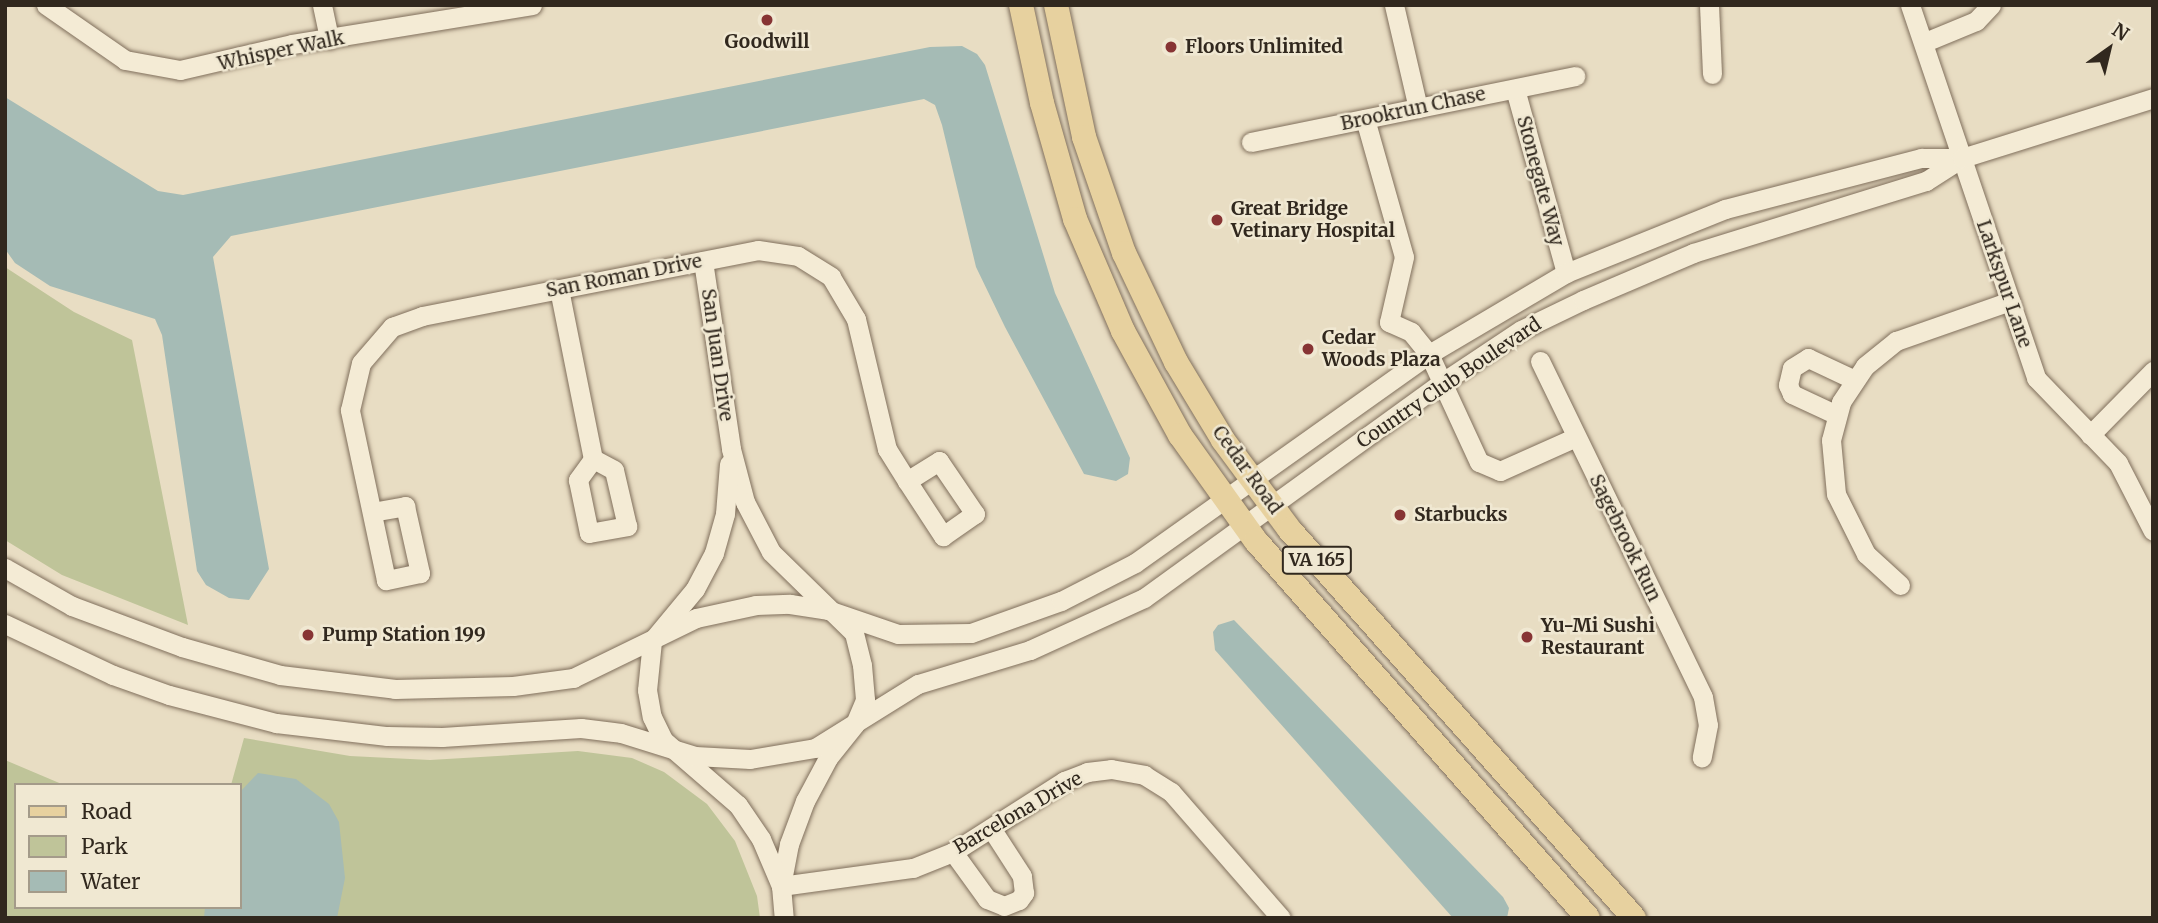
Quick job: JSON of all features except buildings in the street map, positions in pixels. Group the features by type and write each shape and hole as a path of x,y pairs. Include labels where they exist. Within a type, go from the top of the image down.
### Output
{"main road":[{"name":"Cedar Road","path":"1021,5 1048,127 1086,247 1154,390 1244,526 1588,918"},
{"name":"Cedar Road","path":"1055,5 1084,137 1124,253 1176,362 1252,480 1272,506 1634,918"}],"street":[{"name":"Whisper Walk","path":"46,5 102,47 152,68 207,67 256,52 489,8 532,5"},
{"path":"322,5 329,39"},
{"path":"1394,5 1418,108"},
{"path":"1709,5 1712,74"},
{"name":"Larkspur Lane","path":"1910,5 2036,378 2118,463 2153,531"},
{"path":"1924,42 1976,21 1991,5"},
{"name":"Brookrun Chase","path":"1251,142 1575,76"},
{"name":"Stonegate Way","path":"1515,89 1566,273"},
{"name":"Country Club Boulevard","path":"5,568 116,625 280,675 341,685 450,689 573,678 696,618 756,605 790,604 839,615 898,635 971,633 1032,613 1101,582 1252,480 1435,370 1628,279 1693,253 1926,181 1962,158 2153,98"},
{"path":"1365,119 1404,257 1389,322 1411,332 1435,370 1479,462 1488,469 1511,468 1576,437"},
{"name":"Country Club Boulevard","path":"5,624 158,691 276,723 428,737 581,727 621,733 677,752 775,757 815,748 918,684 1030,650 1107,618 1144,598 1272,506 1435,370 1566,273 1725,209 1921,158 1962,158"},
{"name":"San Roman Drive","path":"372,512 350,410 351,394 368,351 407,320 703,261 775,251 798,256 831,277 856,318 881,435 907,481"},
{"name":"San Juan Drive","path":"703,261 731,449 745,502 771,552 804,587 839,615 854,633 862,665 865,700 855,724 828,758 805,801 780,886"},
{"path":"559,289 593,459"},
{"path":"1900,585 1866,554 1836,494 1830,461 1837,415 1865,366 1896,341 2010,301"},
{"path":"1837,415 1792,394 1788,385 1792,368 1808,358 1855,380"},
{"name":"Sagebrook Run","path":"1540,361 1703,697 1708,725 1702,757"},
{"path":"2090,435 2153,371"},
{"name":"San Juan Drive","path":"731,449 725,514 714,553 695,589 652,641 647,669 652,717 663,740 738,805 761,839 780,886 784,918"},
{"name":"Barcelona Drive","path":"780,886 890,874 953,852 1064,781 1087,772 1111,769 1144,775 1171,792 1281,918"},
{"path":"953,852 987,899 1004,906 1019,900 1024,892 1022,876 991,828"}],"green space":[{"path":"5,267 74,312 132,340 188,625 62,575 5,540"},
{"path":"244,738 350,756 430,760 578,751 632,758 664,772 707,804 735,841 757,896 760,918 5,918 5,760 59,783 14,783 14,909 242,909 242,783 232,783"}],"water":[{"path":"962,46 977,54 985,65 1055,293 1130,458 1128,474 1116,481 1084,474 1005,327 976,267 935,105 924,99 231,236 213,257 269,569 249,600 229,598 206,585 197,571 162,335 155,319 50,286 15,263 5,249 5,97 158,191 183,195 930,47"},
{"path":"1234,620 1503,897 1509,908 1507,918 1453,918 1215,650 1213,632 1218,625"},
{"path":"258,773 296,779 329,804 339,822 345,878 337,918 204,918 205,909 242,909 242,790"}],"place":[{"name":"Goodwill","path":"767,20"},
{"name":"Floors Unlimited","path":"1171,47"},
{"name":"Great Bridge Vetinary Hospital","path":"1217,220"},
{"name":"Cedar Woods Plaza","path":"1308,349"},
{"name":"Starbucks","path":"1400,515"},
{"name":"Pump Station 199","path":"308,635"},
{"name":"Yu-Mi Sushi Restaurant","path":"1527,637"}]}
